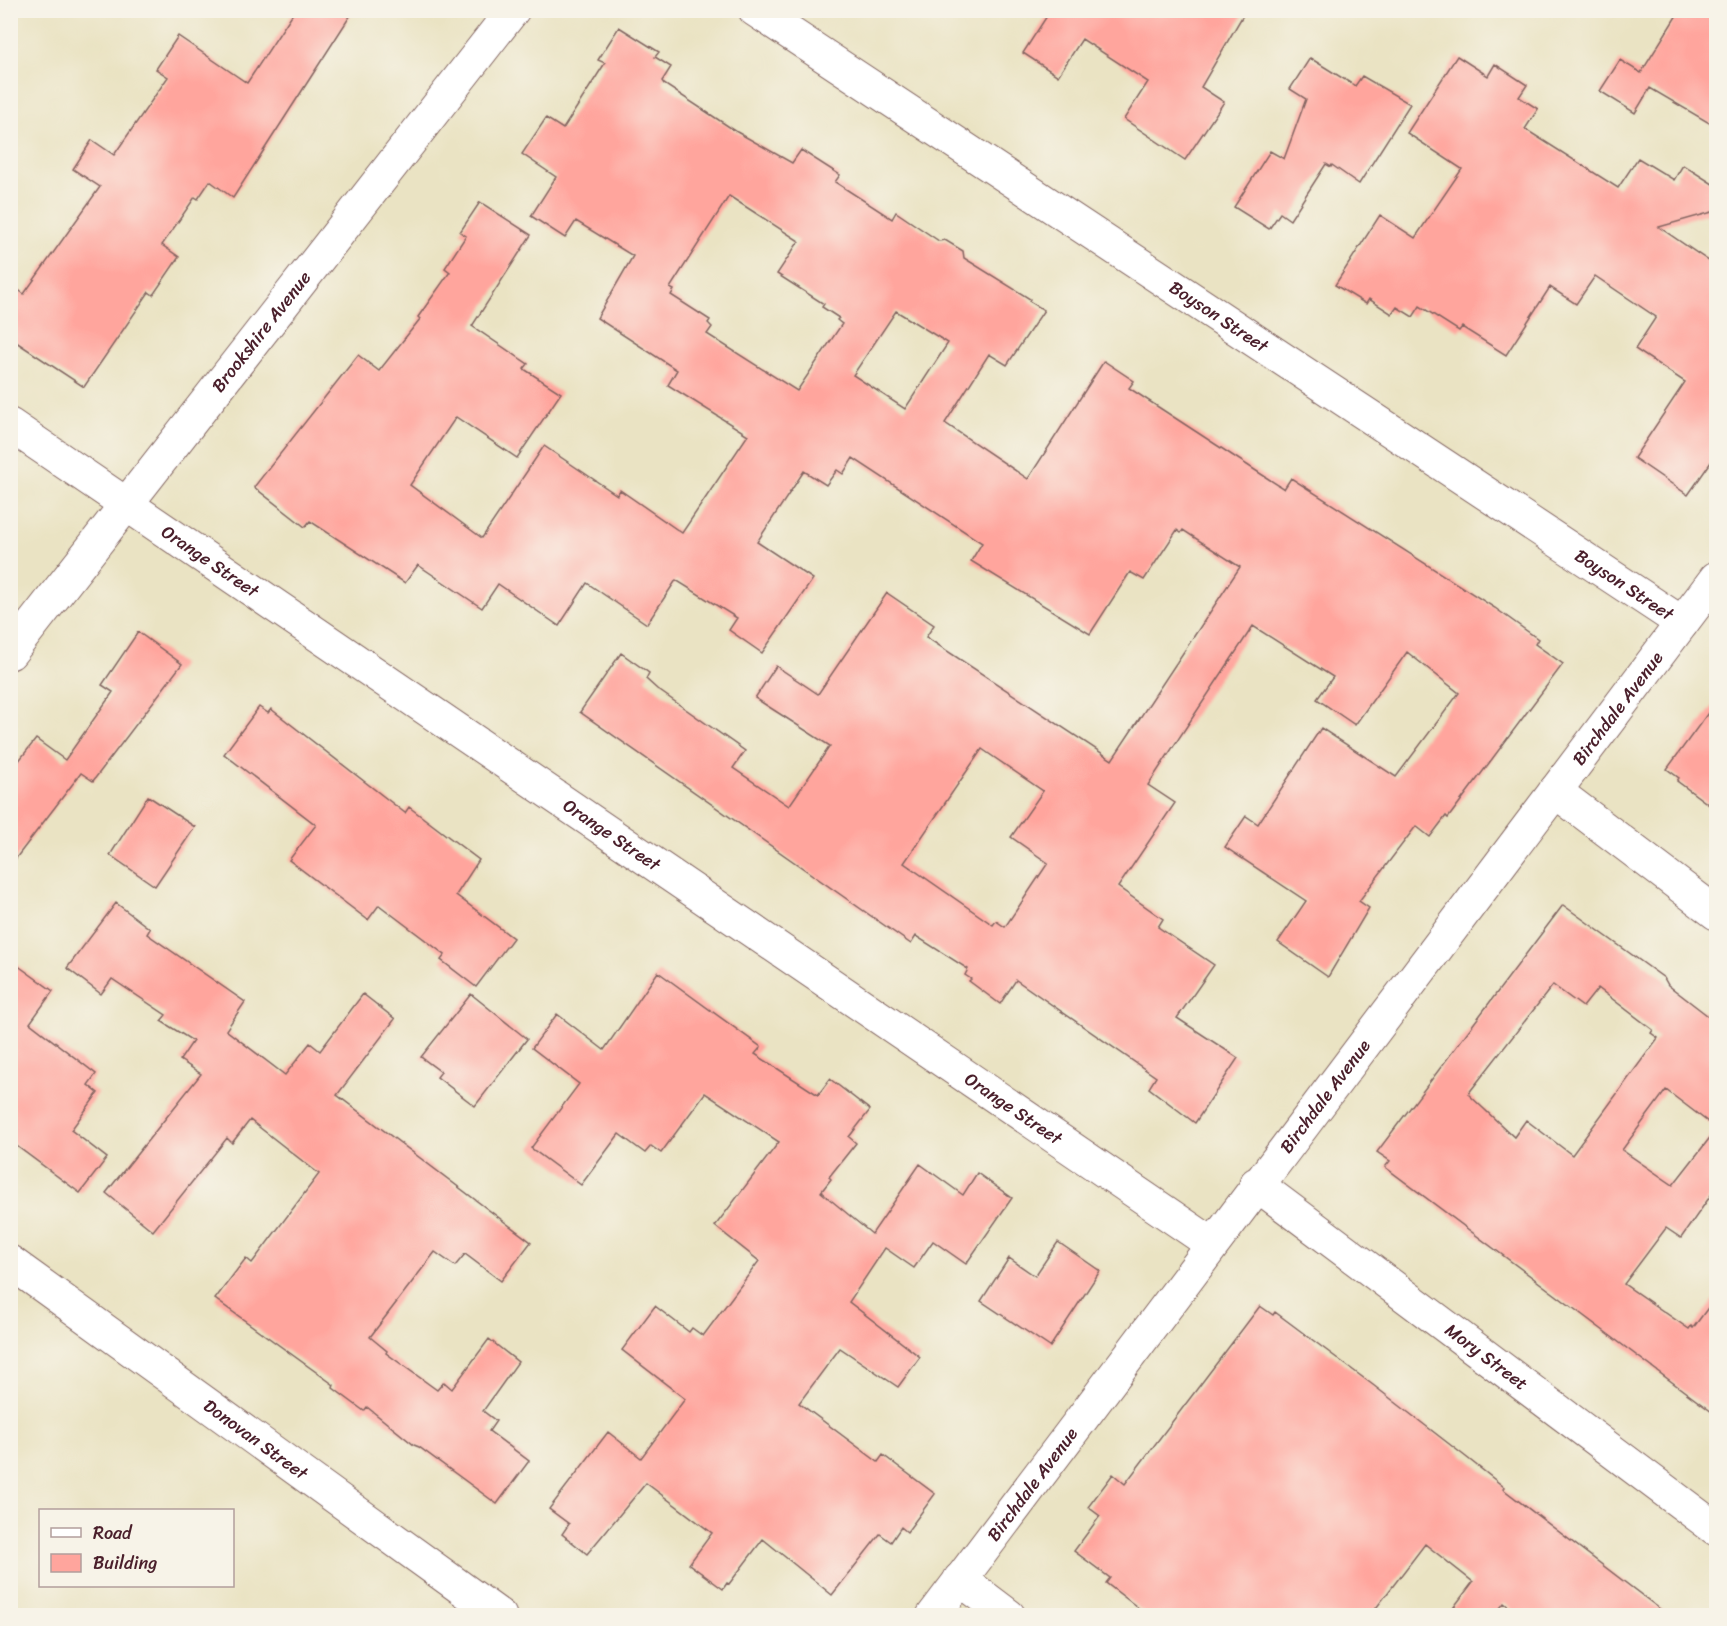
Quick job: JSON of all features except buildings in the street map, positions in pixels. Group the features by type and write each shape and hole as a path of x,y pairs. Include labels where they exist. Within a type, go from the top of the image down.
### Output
{"street":[{"name":"Brookshire Avenue","path":"10,653 125,503 513,10"},
{"name":"Boyson Street","path":"755,10 1682,623"},
{"name":"Orange Street","path":"10,425 1212,1244"},
{"name":"Birchdale Avenue","path":"933,1616 1256,1184 1716,578"},
{"path":"1555,791 1716,913"},
{"name":"Mory Street","path":"1256,1184 1716,1529"},
{"name":"Donovan Street","path":"10,1262 501,1616"},
{"path":"960,1580 1009,1616"}]}
